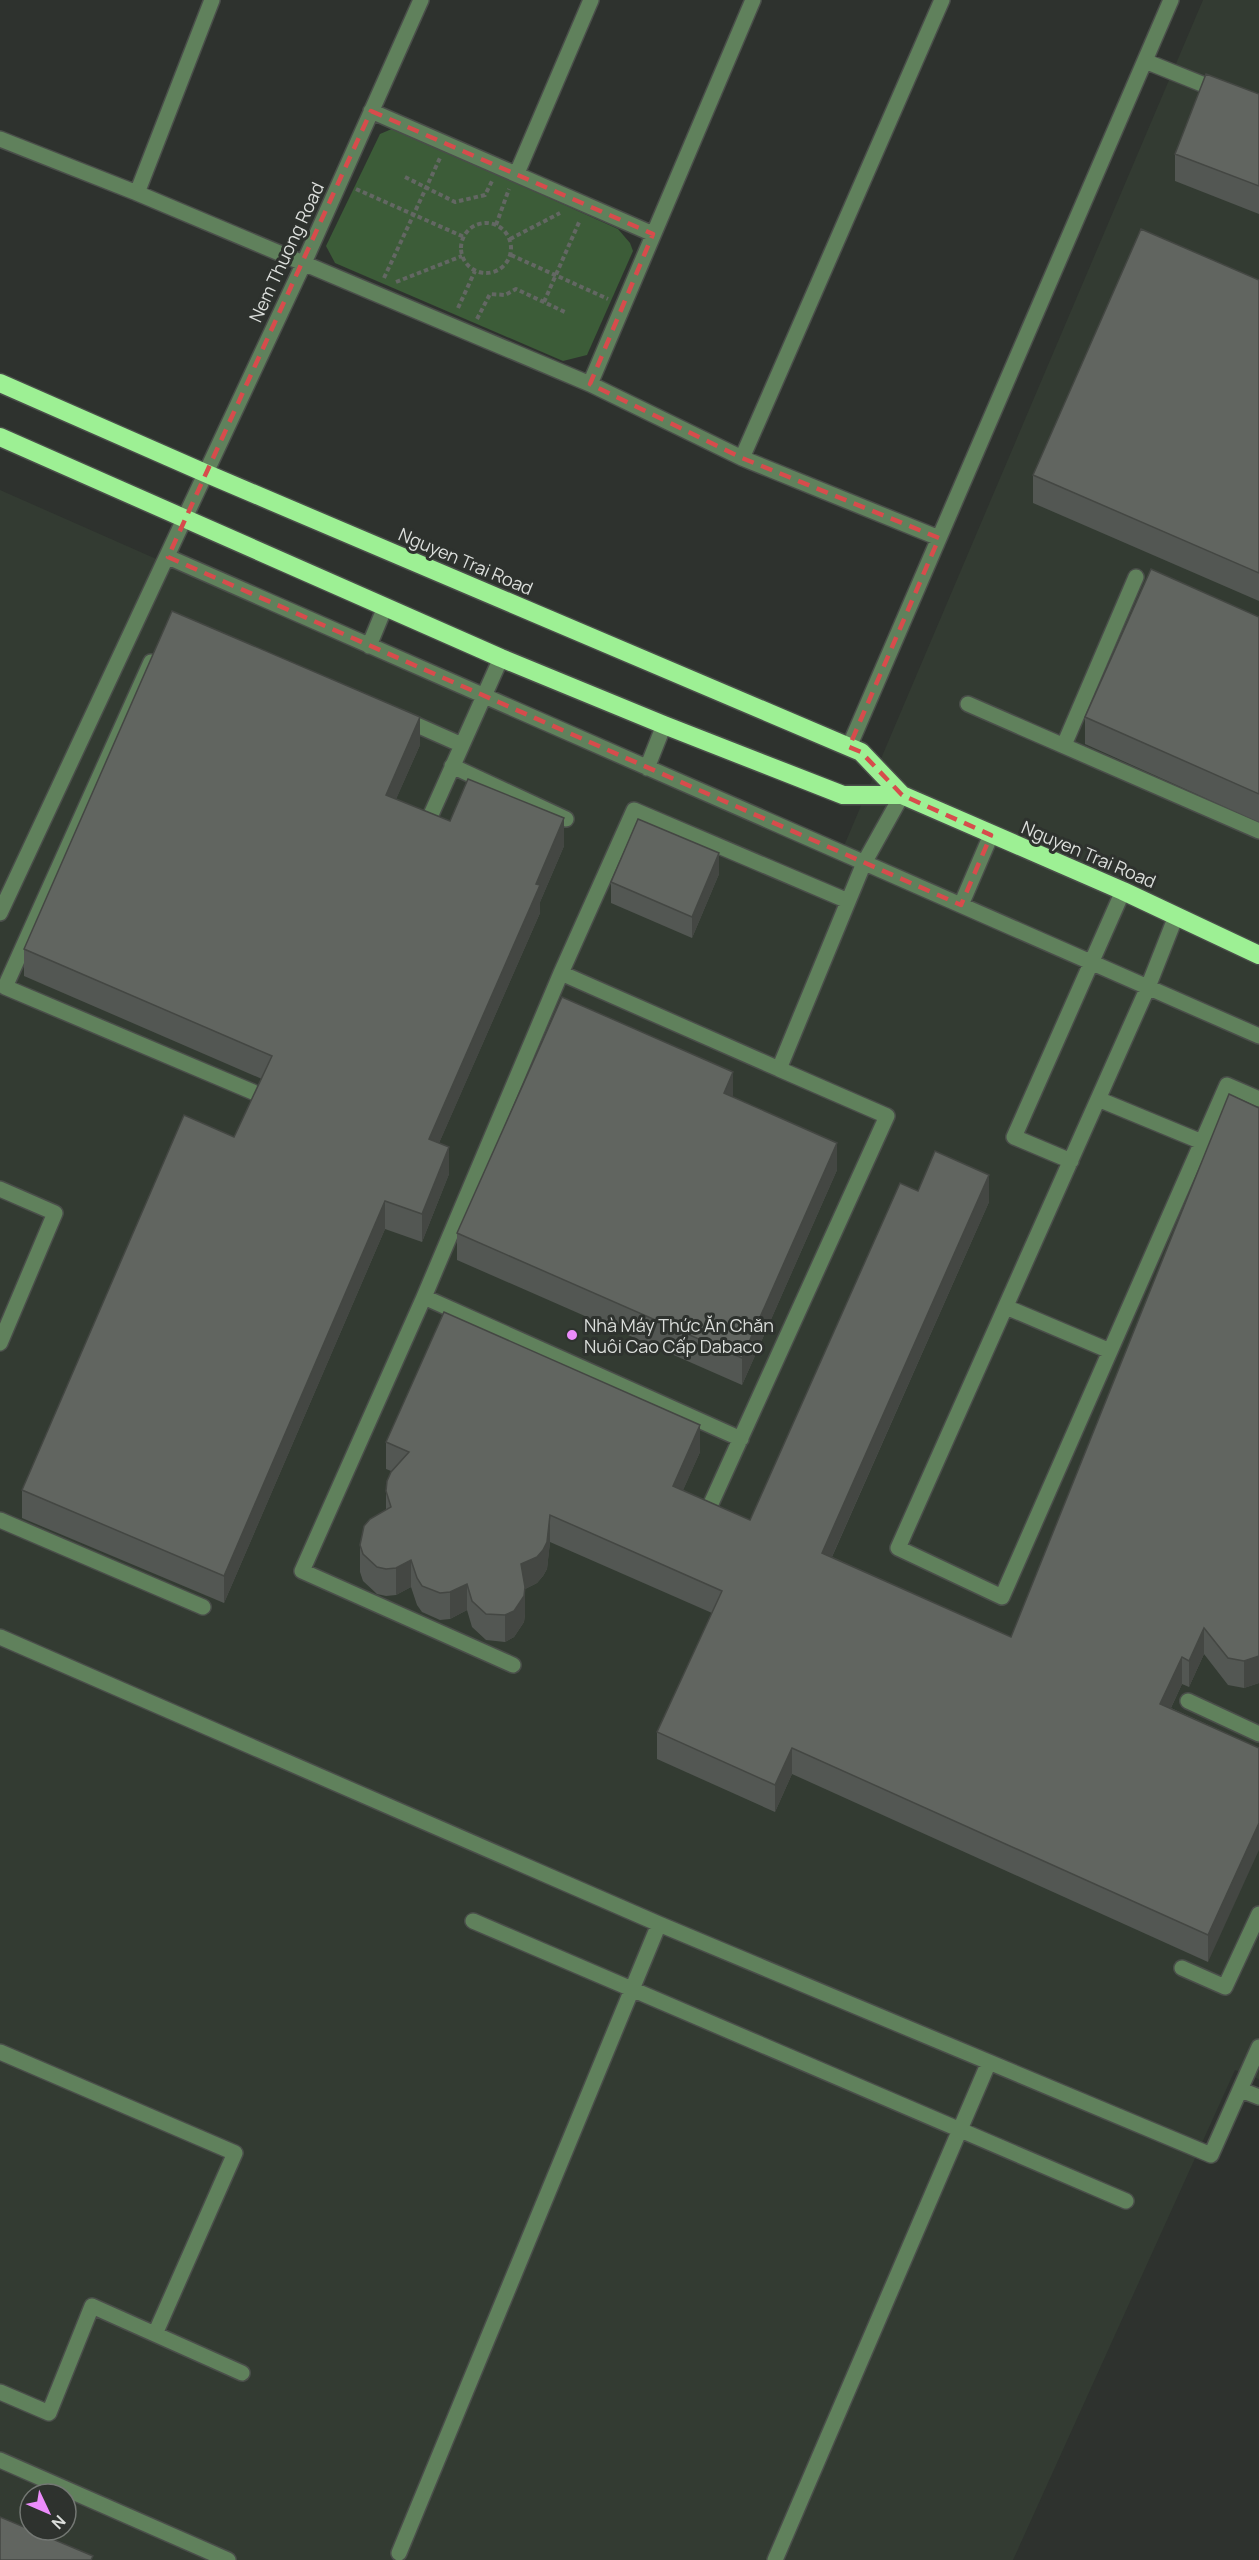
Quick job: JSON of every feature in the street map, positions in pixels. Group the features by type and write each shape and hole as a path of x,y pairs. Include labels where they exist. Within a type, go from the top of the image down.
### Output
{"highway":[{"name":"Nguyen Trai Road","path":"0,383 205,473 861,752 902,795 1123,891 1259,955"},
{"name":"Nguyen Trai Road","path":"0,437 501,658 664,725 843,795 902,795"}],"street":[{"path":"137,193 212,0"},
{"name":"Nem Thuong Road","path":"0,913 303,265 421,0"},
{"path":"514,178 591,0"},
{"path":"590,384 753,0"},
{"path":"742,458 942,0"},
{"path":"849,747 1145,61 1168,1"},
{"path":"1145,61 1259,107"},
{"path":"371,111 514,178 652,234"},
{"path":"0,139 137,193 303,265 590,384 742,458 939,538"},
{"path":"168,557 1259,1036"},
{"path":"1064,746 1136,577"},
{"path":"369,646 385,607"},
{"path":"158,645 5,987 253,1092"},
{"path":"425,828 501,658"},
{"path":"968,704 1259,831"},
{"path":"387,711 462,745"},
{"path":"647,768 664,725"},
{"path":"452,766 566,819"},
{"path":"779,1069 864,862 902,795"},
{"path":"513,1665 302,1571 424,1297 561,973 634,810 848,902"},
{"path":"962,905 991,835"},
{"path":"1071,1161 1014,1137 1123,891"},
{"path":"1176,916 1148,987 898,1548 1002,1598 1227,1084 1259,1099"},
{"path":"561,973 887,1116 709,1508"},
{"path":"1098,1099 1202,1142"},
{"path":"0,1189 55,1213 0,1342"},
{"path":"424,1297 741,1438"},
{"path":"1006,1307 1110,1351"},
{"path":"0,1520 203,1607"},
{"path":"0,1637 659,1924 1211,2155 1259,2047"},
{"path":"1188,1701 1259,1734"},
{"path":"1182,1968 1225,1987 1259,1914"},
{"path":"473,1921 1126,2201"},
{"path":"399,2553 659,1924"},
{"path":"0,2052 235,2153 155,2334"},
{"path":"775,2560 989,2062"},
{"path":"1241,2090 1259,2097"},
{"path":"0,2392 48,2413 92,2306 242,2373"},
{"path":"0,2460 228,2560"}],"path":[{"path":"384,278 442,152"},
{"path":"405,177 455,202 485,195 495,175"},
{"path":"496,225 514,178"},
{"path":"356,189 464,237"},
{"path":"510,239 568,208"},
{"path":"544,302 583,215"},
{"path":"482,223 496,225 506,231 510,239 511,255 507,263 495,272 487,274 475,271 466,264 462,256 464,237 473,226 482,223"},
{"path":"511,255 608,300"},
{"path":"394,282 462,256"},
{"path":"457,310 475,271"},
{"path":"477,319 490,294 505,295 516,289 567,313"}],"highlighted area":[{"path":"371,111 653,234 590,384 742,458 939,538 849,747 861,752 902,795 991,835 961,905 168,557"}],"shaded area":[{"path":"1203,0 1259,0 1259,2079 1235,2070 1013,2560 0,2560 0,490 838,860"}],"green space":[{"path":"394,128 618,229 630,243 633,251 587,355 563,361 335,263 326,246 380,134"}],"building":[{"path":"1206,74 1259,94 1259,186 1175,154"},
{"path":"1141,229 1259,280 1259,573 1033,475"},
{"path":"1151,569 1259,617 1259,794 1085,717"},
{"path":"172,611 420,717 386,795 450,821 468,779 564,818 536,884 540,885 429,1139 449,1147 422,1214 385,1201 224,1576 22,1490 184,1115 234,1137 272,1056 24,949"},
{"path":"638,819 719,853 692,917 611,882"},
{"path":"562,997 733,1072 724,1093 837,1143 742,1358 457,1233"},
{"path":"1229,1094 1259,1108 1259,1656 1244,1661 1228,1658 1204,1628 1189,1661 1182,1657 1160,1704 1259,1748 1259,1823 1208,1935 792,1748 775,1785 657,1732 722,1591 550,1515 547,1542 543,1550 537,1557 521,1564 525,1587 524,1596 514,1611 505,1615 486,1614 472,1601 467,1584 450,1592 440,1593 422,1586 411,1560 396,1568 386,1569 377,1567 363,1554 360,1545 364,1526 370,1519 391,1507 386,1491 387,1481 391,1472 409,1452 386,1442 444,1312 700,1425 673,1486 750,1520 900,1183 918,1191 935,1151 989,1175 822,1553 1011,1637"},
{"path":"0,2517 18,2525 18,2542 60,2542 93,2556 91,2560 0,2560"}],"place":[{"name":"Nhà Máy Thức Ăn Chăn Nuôi Cao Cấp Dabaco","path":"572,1335"}]}
